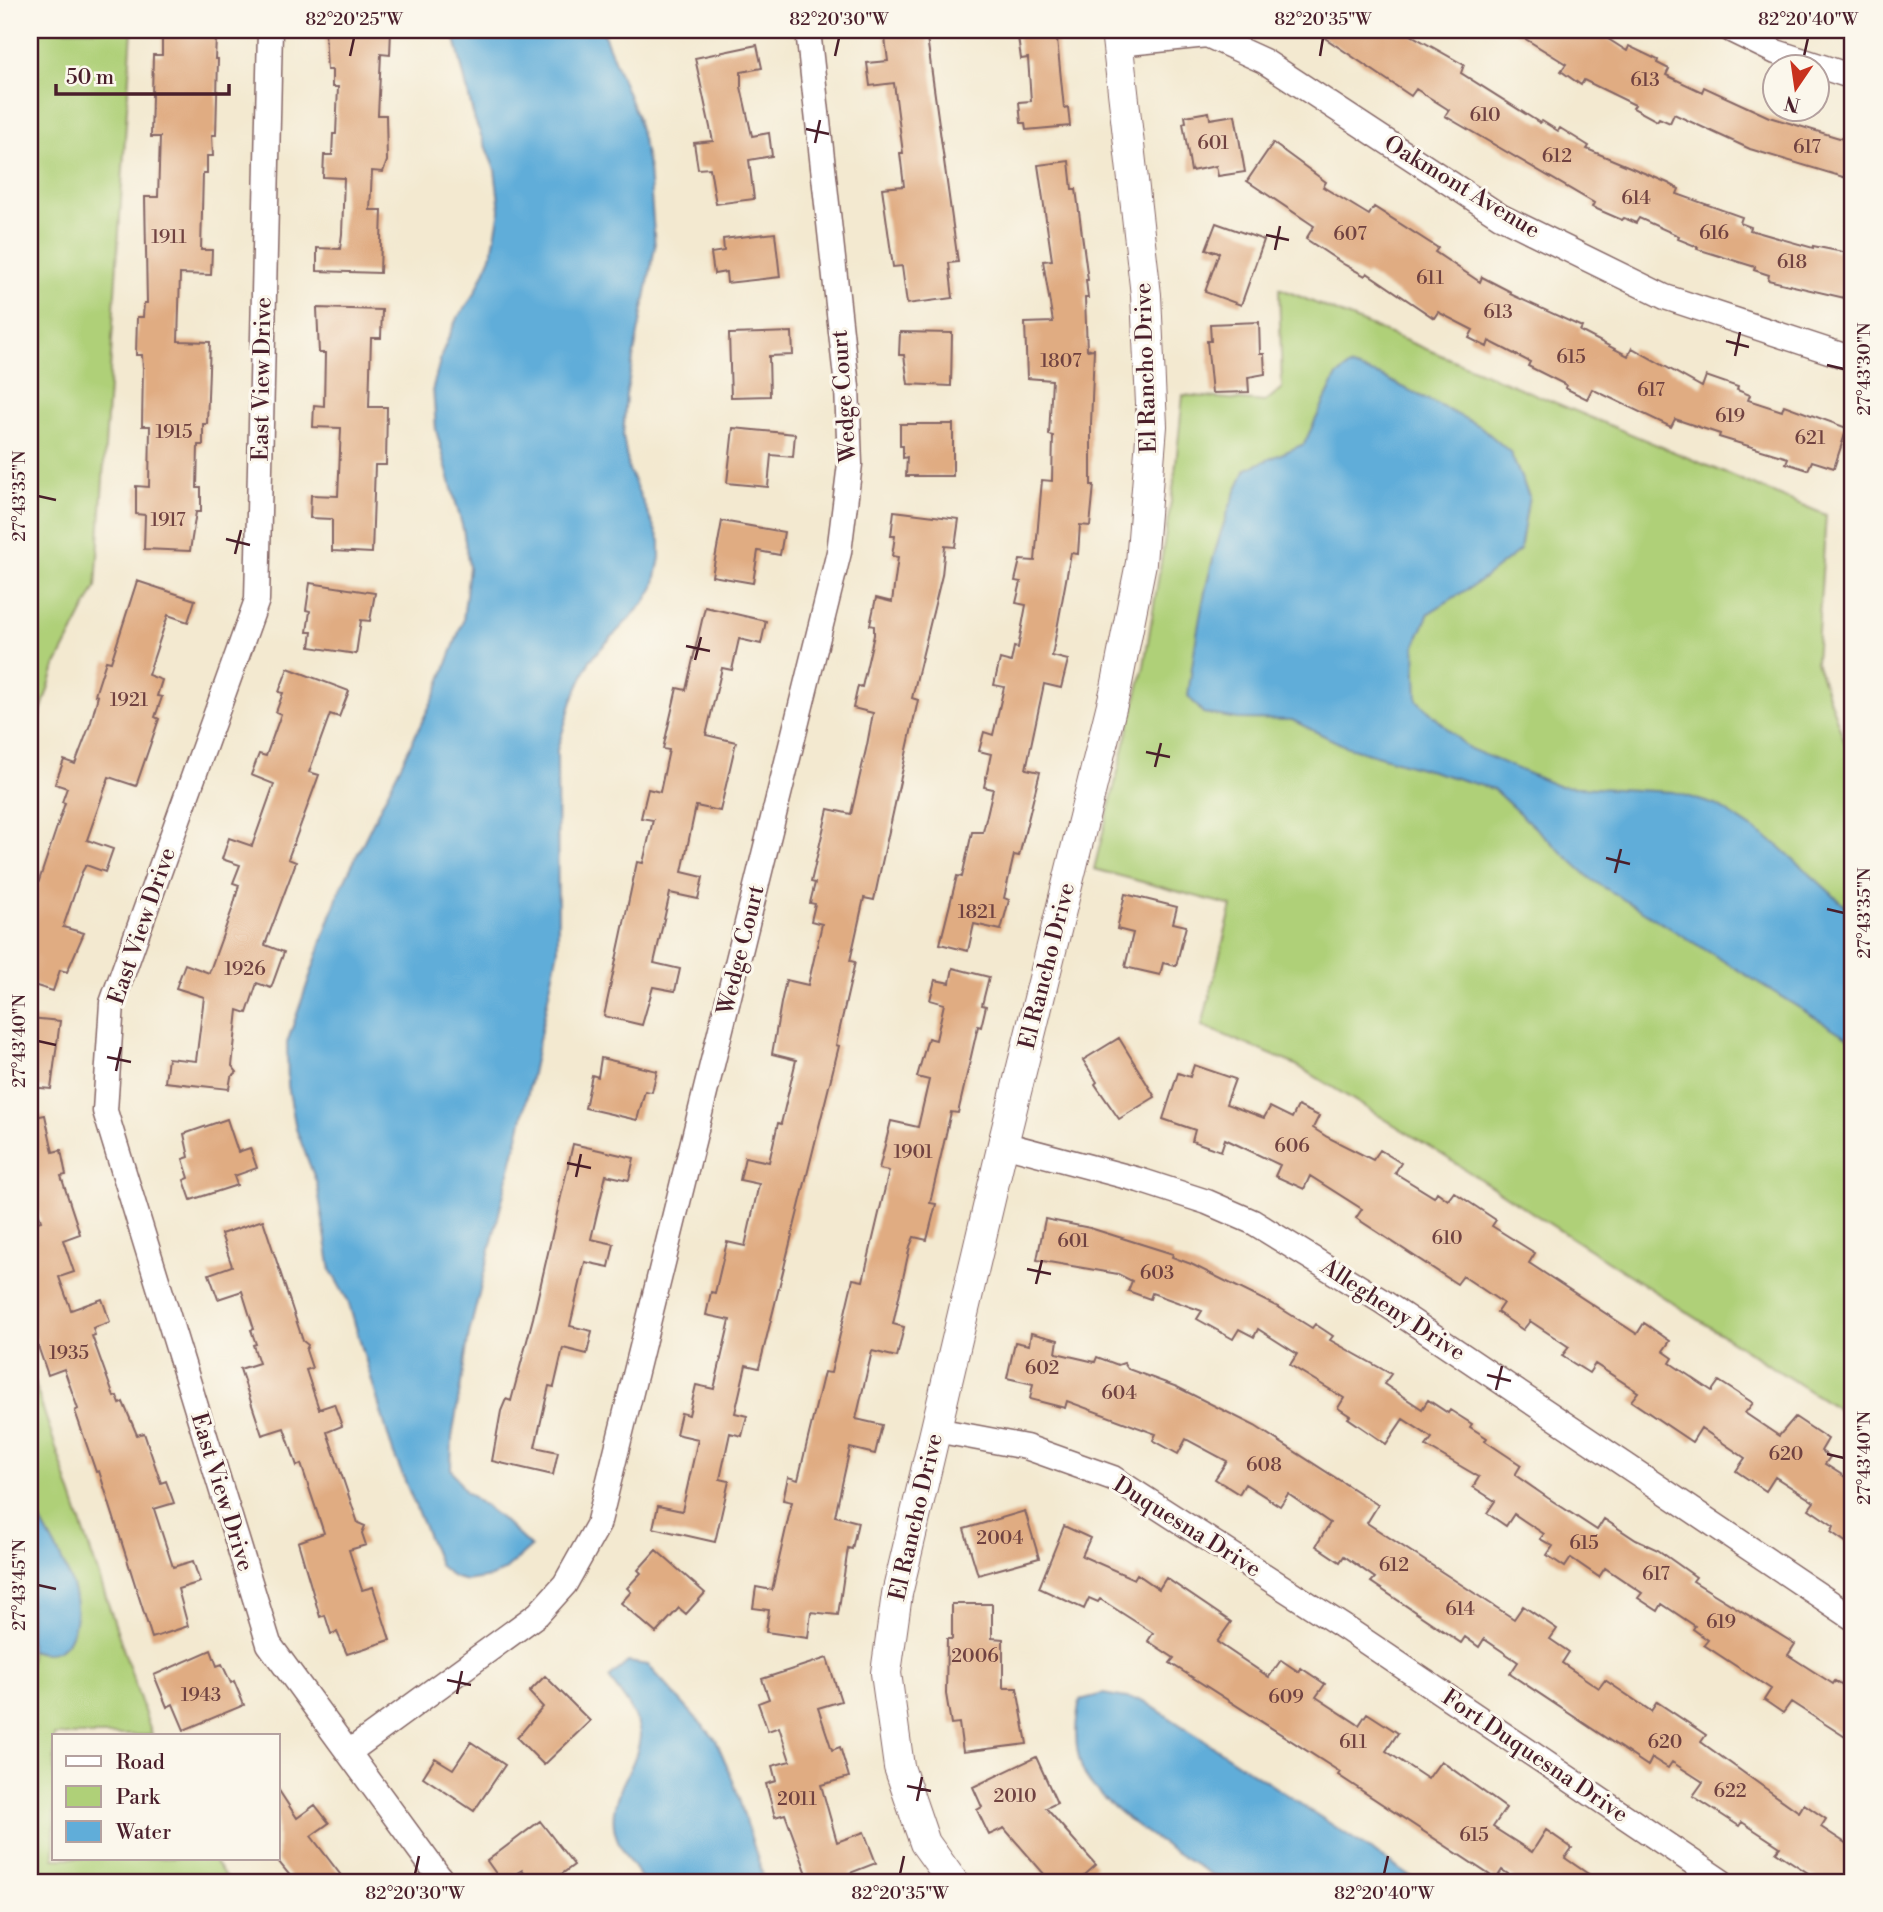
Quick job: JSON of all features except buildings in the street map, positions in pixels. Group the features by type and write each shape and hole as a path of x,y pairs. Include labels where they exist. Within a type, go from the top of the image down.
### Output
{"street":[{"name":"East View Drive","path":"271,30 257,600 112,1003 105,1111 269,1644 443,1882"},
{"name":"Wedge Court","path":"349,1752 538,1614 565,1584 598,1525 839,552 850,464 846,387 808,30"},
{"path":"1731,30 1776,52 1853,77"},
{"name":"Oakmont Avenue","path":"1117,37 1207,35 1264,61 1500,216 1665,296 1853,359"},
{"name":"El Rancho Drive","path":"953,1882 925,1843 899,1767 886,1673 897,1594 1003,1144 1116,688 1141,563 1151,413 1146,295 1117,37"},
{"name":"Allegheny Drive","path":"1003,1144 1139,1180 1207,1202 1253,1222 1383,1302 1853,1618"},
{"name":"Duquesna Drive","path":"936,1430 1026,1447 1113,1478 1347,1629"},
{"name":"Fort Duquesna Drive","path":"1347,1629 1722,1882"}],"green space":[{"path":"30,30 132,30 96,587 55,667 30,746"},
{"path":"1279,288 1826,515 1816,662 1853,765 1853,1419 1427,1145 1296,1065 1202,1026 1232,906 1094,869 1144,666 1174,483 1183,395 1265,402 1282,388"},
{"path":"30,1370 152,1734 52,1734 52,1860 213,1860 229,1882 30,1882"}],"water":[{"path":"453,30 602,30 637,117 649,169 655,247 626,395 623,436 629,470 660,541 660,558 654,587 645,602 590,660 572,701 557,750 558,950 522,1121 469,1334 452,1438 451,1469 466,1492 498,1516 531,1547 504,1571 491,1577 466,1581 453,1577 440,1566 393,1452 348,1301 331,1271 317,1184 296,1129 288,1086 287,1043 339,892 436,693 463,621 469,567 463,529 436,430 433,387 442,353 456,320 474,295 492,254 500,210 495,170 474,118"},
{"path":"1349,366 1381,376 1480,426 1510,452 1529,496 1520,550 1479,582 1429,613 1415,645 1417,700 1468,748 1558,786 1674,792 1718,806 1779,846 1853,913 1853,1041 1592,880 1493,789 1345,746 1292,720 1237,719 1203,713 1188,696 1196,638 1215,552 1246,469 1304,444 1336,377"},
{"path":"30,1500 66,1569 76,1606 75,1624 68,1641 61,1649 51,1653 30,1650"},
{"path":"628,1662 648,1665 716,1740 733,1780 765,1882 644,1882 625,1854 619,1843 613,1819 619,1792 636,1755 640,1734 632,1711 609,1678"},
{"path":"1103,1694 1144,1701 1419,1882 1226,1882 1191,1862 1124,1816 1090,1783 1082,1769 1076,1734 1080,1700"}]}
